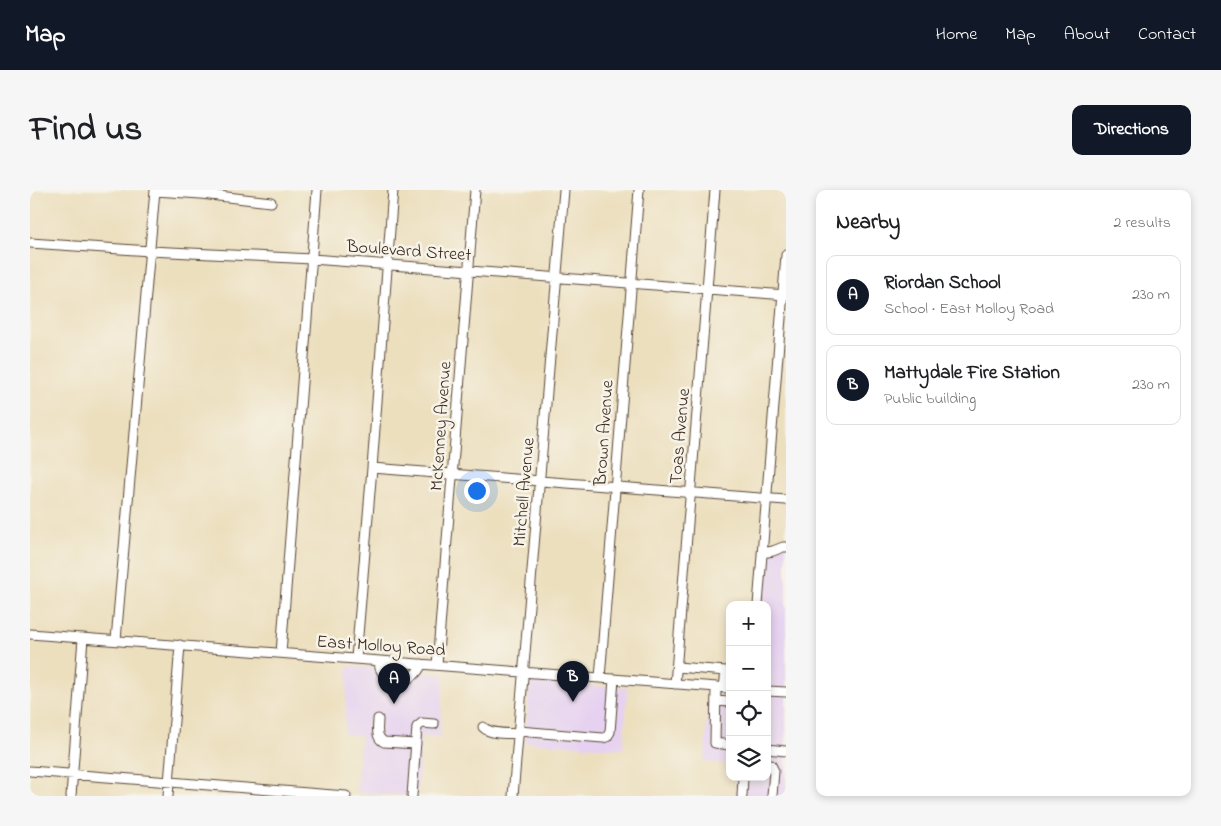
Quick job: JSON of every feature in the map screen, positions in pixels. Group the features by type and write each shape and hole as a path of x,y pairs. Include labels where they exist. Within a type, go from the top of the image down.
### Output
{"street":[{"path":"116,640 155,190 271,202"},
{"path":"281,653 318,190"},
{"path":"356,659 393,190"},
{"name":"McKenney Avenue","path":"437,665 475,190"},
{"name":"Mitchell Avenue","path":"513,796 564,190"},
{"name":"Brown Avenue","path":"600,678 639,190"},
{"name":"Toas Avenue","path":"675,684 715,190"},
{"name":"Boulevard Street","path":"30,242 150,251 312,259 784,295"},
{"path":"758,601 786,255"},
{"path":"372,468 786,500"},
{"path":"762,553 786,547"},
{"name":"East Molloy Road","path":"30,634 723,688"},
{"path":"72,796 83,638"},
{"path":"168,796 180,645"},
{"path":"379,661 384,676 392,680 403,680 415,675 422,664"},
{"path":"676,667 726,671 723,688 716,700 715,743 726,744"},
{"path":"483,727 491,732 607,737 610,732 614,679"},
{"path":"771,691 786,692"},
{"path":"716,700 726,701"},
{"path":"378,719 378,735 380,740 384,742 416,744"},
{"path":"412,796 417,727 422,723 434,724"},
{"path":"771,749 786,751"},
{"path":"771,765 774,771 772,796"},
{"path":"30,771 346,796"},
{"path":"742,796 743,781"}],"shaded area":[{"path":"768,542 786,543 786,796 735,796 737,781 771,781 771,601 762,601"},
{"path":"348,666 444,674 440,737 421,736 417,796 356,792 361,736 344,734"},
{"path":"530,682 628,688 623,749 525,742"},
{"path":"708,695 726,696 726,764 705,762"}],"place":[{"name":"Mattydale Fire Station","path":"573,702"},
{"name":"Riordan School","path":"394,704"}]}
